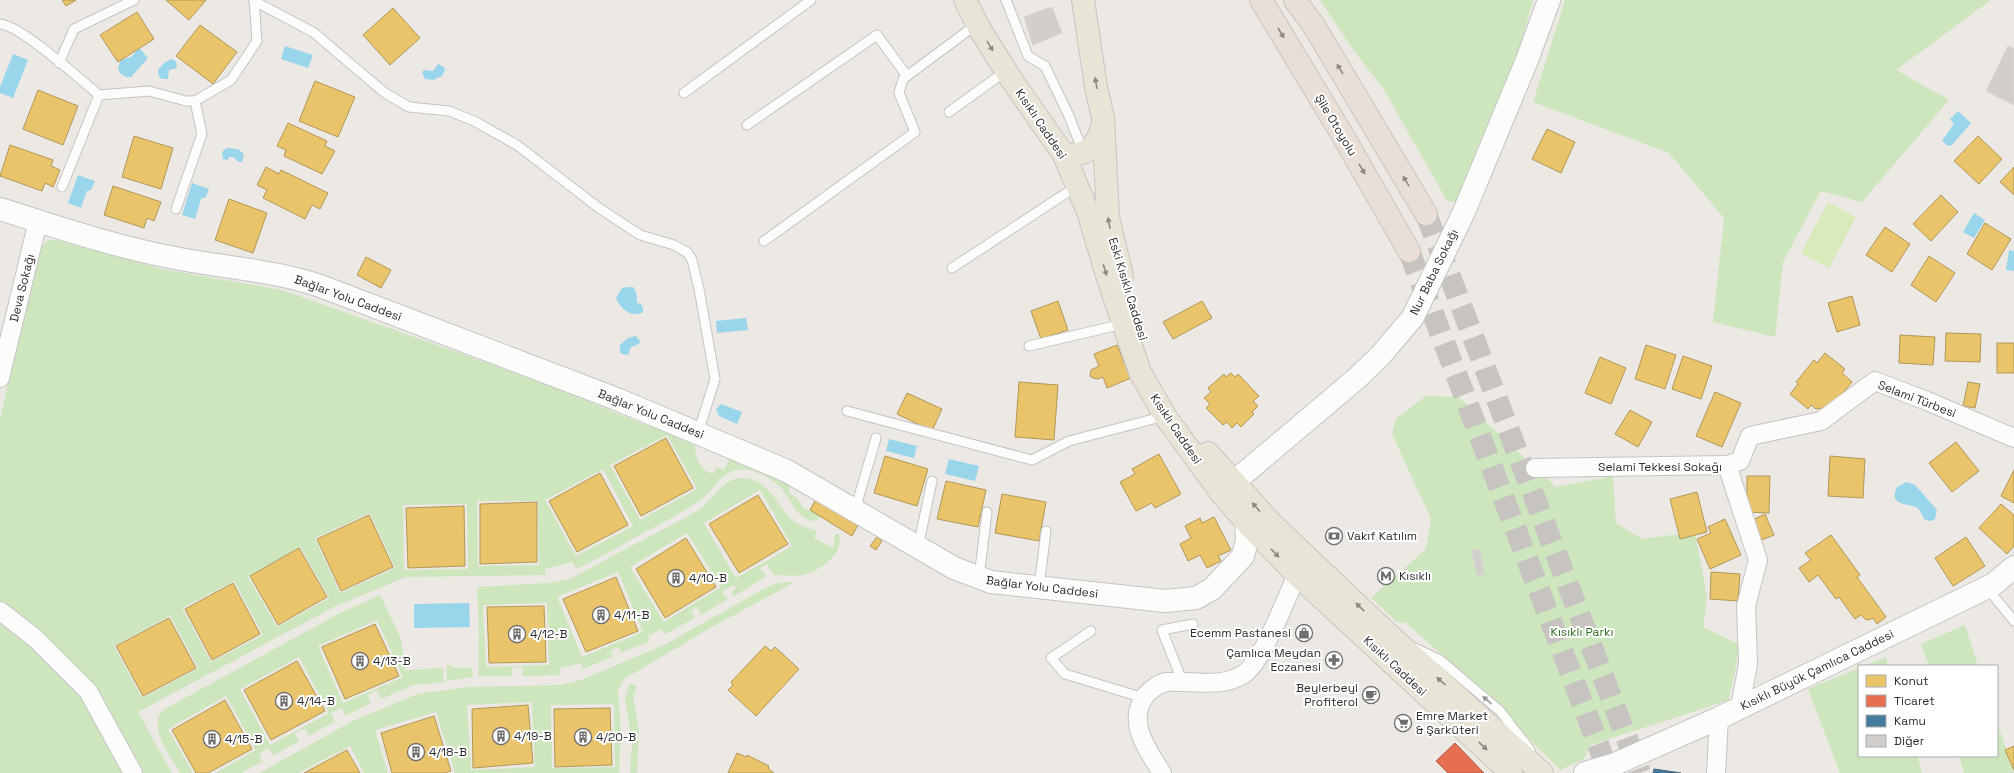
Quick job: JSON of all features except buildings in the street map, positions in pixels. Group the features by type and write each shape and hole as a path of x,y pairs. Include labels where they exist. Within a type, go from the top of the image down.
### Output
{"highway":[{"name":"Şile Otoyolu","path":"1261,0 1343,136 1409,251"},
{"path":"1297,0 1426,214"}],"main road":[{"name":"Kısıklı Caddesi","path":"965,0 977,24 1006,72 1074,154 1077,186 1088,212 1123,324 1140,372 1165,416 1227,487 1272,524 1388,634 1542,773"},
{"name":"Eski Kısıklı Caddesi","path":"1081,5 1104,121 1108,217 1118,262 1148,355 1182,416 1211,458 1227,487"},
{"path":"1074,154 1089,150 1098,141 1104,121"},
{"name":"Kısıklı Caddesi","path":"1227,487 1246,522 1297,575 1511,773"}],"street":[{"name":"Nur Baba Sokağı","path":"1227,487 1356,379 1380,356 1413,317 1463,214 1527,60 1549,0"},
{"name":"Bağlar Yolu Caddesi","path":"0,208 38,221 174,258 270,272 303,280 522,363 698,433 787,471 855,512 954,568 991,582 1165,601 1196,598 1212,589 1243,556 1247,540 1246,522"},
{"name":"Deva Sokağı","path":"0,378 38,221"},
{"name":"Selami Türbesi","path":"1727,465 1740,460 1750,436 1821,421 1875,381 1927,401 2014,438"},
{"name":"Selami Tekkesi Sokağı","path":"1535,468 1727,465 1758,560 1746,606 1748,664 1740,708"},
{"name":"Kısıklı Büyük Çamlıca Caddesi","path":"1585,773 1611,768 1740,708 1987,588 2014,567"},
{"path":"1162,773 1145,745 1137,728 1138,711 1144,698 1150,690 1166,682 1226,682 1245,673 1260,654 1297,575"},
{"path":"0,611 35,638 88,691 133,773"},
{"path":"1716,773 1719,718"}],"lane":[{"path":"59,63 74,29 134,0"},
{"path":"0,24 7,24 99,95 148,91 186,102 195,101 231,80 257,41 254,0"},
{"path":"254,0 313,32 385,93 409,107 449,111 474,121 517,145 599,208 640,235 674,245 688,252 692,260 699,289 715,379 698,433"},
{"path":"684,93 811,0"},
{"path":"1006,0 1028,56 1045,66 1069,116 1074,154"},
{"path":"764,241 915,132 900,93 903,79 977,24"},
{"path":"747,126 877,35 907,76"},
{"path":"949,112 1006,72"},
{"path":"62,187 99,95"},
{"path":"176,209 202,134 195,101"},
{"path":"952,268 1077,186"},
{"path":"1029,346 1123,324"},
{"path":"847,411 1032,460 1069,441 1165,416"},
{"path":"855,512 876,438"},
{"path":"918,548 932,481"},
{"path":"978,578 987,512"},
{"path":"1039,588 1046,531"},
{"path":"1987,588 2014,621"},
{"path":"1182,683 1162,630 1193,624"},
{"path":"1092,631 1051,658 1065,674 1144,698"},
{"path":"1388,634 1440,660 1461,676 1500,711 1548,773"}],"green space":[{"path":"1320,0 1533,0 1521,43 1457,202 1447,201 1383,88 1354,51"},
{"path":"1565,0 1991,0 1896,70 1949,100 1862,202 1821,191 1783,262 1775,337 1713,322 1724,218 1669,153 1533,102"},
{"path":"1828,202 1856,217 1829,268 1801,253"},
{"path":"48,240 58,240 162,269 282,290 535,380 651,427 653,424 695,443 695,452 699,462 705,470 713,474 717,467 724,470 730,457 790,486 789,493 797,498 803,508 820,516 816,521 804,518 796,510 782,489 766,477 748,470 733,471 722,478 704,497 677,515 576,569 573,562 545,569 545,575 406,577 334,607 138,712 172,773 0,773 0,420 34,266 40,249","holes":["667,435 697,489 640,520 610,465","603,469 633,526 576,556 545,500","477,501 538,501 539,565 478,566","467,504 468,569 404,570 403,505","370,513 395,568 340,593 315,538","300,547 329,598 277,627 248,577","234,581 263,635 211,662 182,608","170,616 198,668 142,698 114,646"]},
{"name":"Kısıklı Parkı","path":"1426,396 1459,397 1556,487 1613,476 1616,523 1642,539 1695,532 1707,597 1703,627 1740,645 1729,700 1591,745 1584,759 1560,770 1523,733 1502,708 1406,623 1397,622 1371,598 1426,549 1431,519 1392,434 1396,419"},
{"path":"738,478 749,479 764,486 770,491 790,518 799,524 817,531 814,538 833,548 835,534 839,534 839,548 835,554 819,568 802,575 774,575 767,564 760,569 767,576 734,596 731,592 736,588 733,585 722,592 728,599 701,615 697,607 691,611 695,618 665,634 661,629 648,636 650,641 621,653 618,647 611,651 612,657 583,669 581,663 560,668 561,675 522,676 523,668 512,667 512,676 478,676 479,636 477,587 549,583 570,579 699,510 722,487","holes":["760,490 792,546 736,578 704,523","687,533 721,587 664,622 630,567","618,572 643,632 582,657 557,597","547,603 549,665 486,667 483,605"]},
{"path":"795,582 712,627 624,679 618,691 621,734 619,773 455,773 436,712 375,730 388,773 364,773 350,746 298,773 259,773 353,721 417,694 469,687 560,685 581,680 666,644 774,584","holes":["532,702 535,767 471,770 467,705","614,704 615,767 552,768 551,705"]},
{"path":"380,595 401,639 405,668 407,670 443,668 444,682 414,685 381,699 377,690 368,695 371,703 345,716 341,708 331,713 335,721 309,736 305,729 295,733 299,741 273,756 268,748 259,754 263,761 241,773 215,773 256,750 226,696 168,729 193,773 180,773 166,750 159,733 159,717 163,710 340,613","holes":["377,620 403,677 343,703 318,646","299,657 329,713 270,745 240,689"]},
{"path":"1965,625 1978,665 1929,665 1921,644"},
{"path":"1886,657 1888,665 1866,665"},
{"path":"447,665 451,665 455,668 472,668 473,677 447,681"},
{"path":"1858,668 1858,757 1917,757 1922,773 1840,773 1808,689"},
{"path":"630,683 637,687 633,696 639,730 637,773 630,773 632,743 625,697"},
{"path":"1998,725 2014,773 1964,773 1959,757 1998,757"}],"water":[{"path":"285,46 313,55 308,68 281,59"},
{"path":"139,48 148,58 131,77 126,77 120,73 118,68 121,60 131,57"},
{"path":"13,54 28,60 13,98 0,93 0,87"},
{"path":"172,59 176,62 177,68 169,70 168,79 162,79 159,77 158,70 165,62"},
{"path":"438,64 444,67 445,70 442,76 433,80 425,79 422,72 424,70 433,71"},
{"path":"1958,111 1971,123 1952,145 1948,146 1942,141 1954,124 1950,119"},
{"path":"227,148 238,149 244,154 242,162 239,162 233,157 229,157 228,160 223,159 222,152"},
{"path":"78,175 95,181 91,190 87,191 81,208 68,203"},
{"path":"192,183 209,189 206,197 201,199 195,219 182,215"},
{"path":"1974,213 1985,220 1974,238 1963,232"},
{"path":"2009,250 2014,251 2014,271 2006,270"},
{"path":"633,287 636,292 637,303 641,304 643,308 643,312 639,314 631,313 623,309 616,298 622,288"},
{"path":"746,318 748,330 717,333 716,321"},
{"path":"636,336 640,341 639,344 631,347 628,355 622,354 620,352 620,345 628,338"},
{"path":"721,404 742,412 737,424 719,416 716,409"},
{"path":"889,439 917,446 914,458 886,451"},
{"path":"949,459 979,466 975,481 945,474"},
{"path":"1906,482 1915,485 1937,510 1935,519 1931,521 1925,520 1918,508 1897,501 1895,498 1895,493 1897,487"},
{"path":"469,603 470,627 414,628 414,604"}],"tunnel":[{"path":"1426,214 1640,773"},
{"path":"1409,251 1609,773"}],"place":[{"name":"Vakıf Katılım","path":"1334,536"},
{"name":"Kısıklı","path":"1386,576"},
{"name":"4/10-B","path":"676,578"},
{"name":"4/11-B","path":"601,615"},
{"name":"Ecemm Pastanesi","path":"1304,633"},
{"name":"4/12-B","path":"517,634"},
{"name":"Çamlıca Meydan Eczanesi","path":"1334,660"},
{"name":"4/13-B","path":"360,661"},
{"name":"Beylerbeyi Profiterol","path":"1371,695"},
{"name":"4/14-B","path":"284,701"},
{"name":"Emre Market & Şarküteri","path":"1403,723"},
{"name":"4/19-B","path":"501,736"},
{"name":"4/20-B","path":"583,737"},
{"name":"4/15-B","path":"212,739"},
{"name":"4/18-B","path":"416,752"}]}
